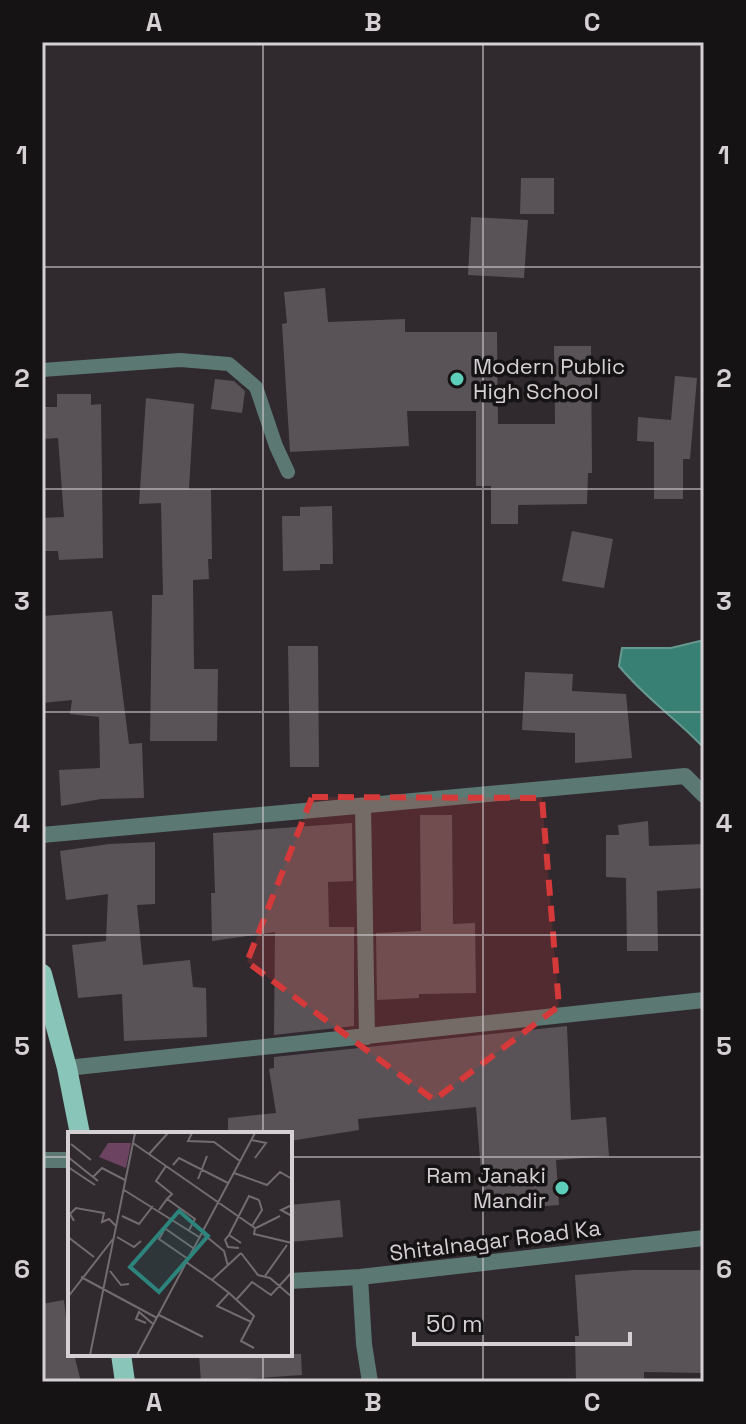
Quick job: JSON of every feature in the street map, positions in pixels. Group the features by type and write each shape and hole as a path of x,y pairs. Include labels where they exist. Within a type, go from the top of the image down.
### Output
{"main road":[{"path":"42,974 67,1068 80,1132"},
{"path":"121,1356 125,1382"}],"street":[{"path":"42,835 685,776 704,795"},
{"path":"363,806 367,1037"},
{"path":"67,1068 704,1000"},
{"path":"42,1160 68,1160"},
{"name":"Shitalnagar Road Ka","path":"292,1281 360,1277 704,1238"},
{"path":"360,1277 370,1382"}],"lane":[{"path":"42,370 180,360 229,364 256,387 288,472"}],"highlighted area":[{"path":"312,797 542,798 559,1006 434,1100 247,962"}],"shaded area":[{"path":"704,640 704,748 619,666 622,648 671,648"}],"building":[{"path":"521,178 554,178 554,214 520,214"},
{"path":"471,217 528,220 524,278 468,275"},
{"path":"325,288 328,322 405,319 405,332 497,332 498,424 555,424 554,346 591,346 592,473 588,473 587,504 518,505 518,524 491,524 491,486 476,486 476,411 407,411 409,446 290,452 282,324 287,323 284,292"},
{"path":"675,376 697,378 690,459 683,459 683,499 654,499 654,442 637,441 638,417 671,420"},
{"path":"215,379 234,381 245,391 242,413 211,409"},
{"path":"57,394 91,394 91,405 101,404 103,558 59,560 58,551 43,551 42,518 64,517 58,438 43,439 43,407 57,407"},
{"path":"146,398 194,404 189,489 211,489 212,559 208,559 209,579 193,580 194,669 218,669 217,741 150,741 152,595 163,595 161,503 139,504"},
{"path":"332,506 333,564 320,564 320,570 283,571 282,516 300,516 300,507"},
{"path":"572,531 613,539 604,588 562,581"},
{"path":"112,611 129,744 142,743 144,798 101,799 61,806 59,770 100,768 99,717 70,714 72,700 42,703 42,616"},
{"path":"288,646 318,646 319,767 290,767"},
{"path":"525,672 573,674 572,691 626,694 632,758 575,763 575,733 522,730"},
{"path":"420,815 452,815 453,924 475,923 476,993 419,994 419,998 377,1000 376,933 421,931"},
{"path":"648,821 649,846 704,844 704,888 657,891 658,951 627,951 626,878 606,877 606,835 619,835 618,825"},
{"path":"352,823 353,881 328,882 329,927 354,927 354,1026 274,1035 275,932 212,941 211,893 215,893 213,833"},
{"path":"155,842 155,904 137,905 143,965 190,960 193,987 206,988 207,1037 124,1041 122,994 78,998 72,945 106,941 108,894 66,900 60,851"},
{"path":"567,1026 571,1120 606,1117 609,1156 556,1160 559,1205 484,1211 476,1107 358,1119 359,1130 292,1141 292,1132 228,1132 228,1118 276,1113 269,1069 274,1068 274,1057"},
{"path":"340,1200 343,1237 292,1242 292,1205"},
{"path":"633,1270 704,1270 704,1373 644,1372 644,1382 576,1382 575,1336 579,1336 575,1275"},
{"path":"64,1300 68,1356 74,1356 81,1382 42,1382 42,1304"},
{"path":"301,1354 302,1375 201,1382 199,1356"}],"place":[{"name":"Modern Public High School","path":"457,379"},
{"name":"Ram Janaki Mandir","path":"562,1188"}]}
